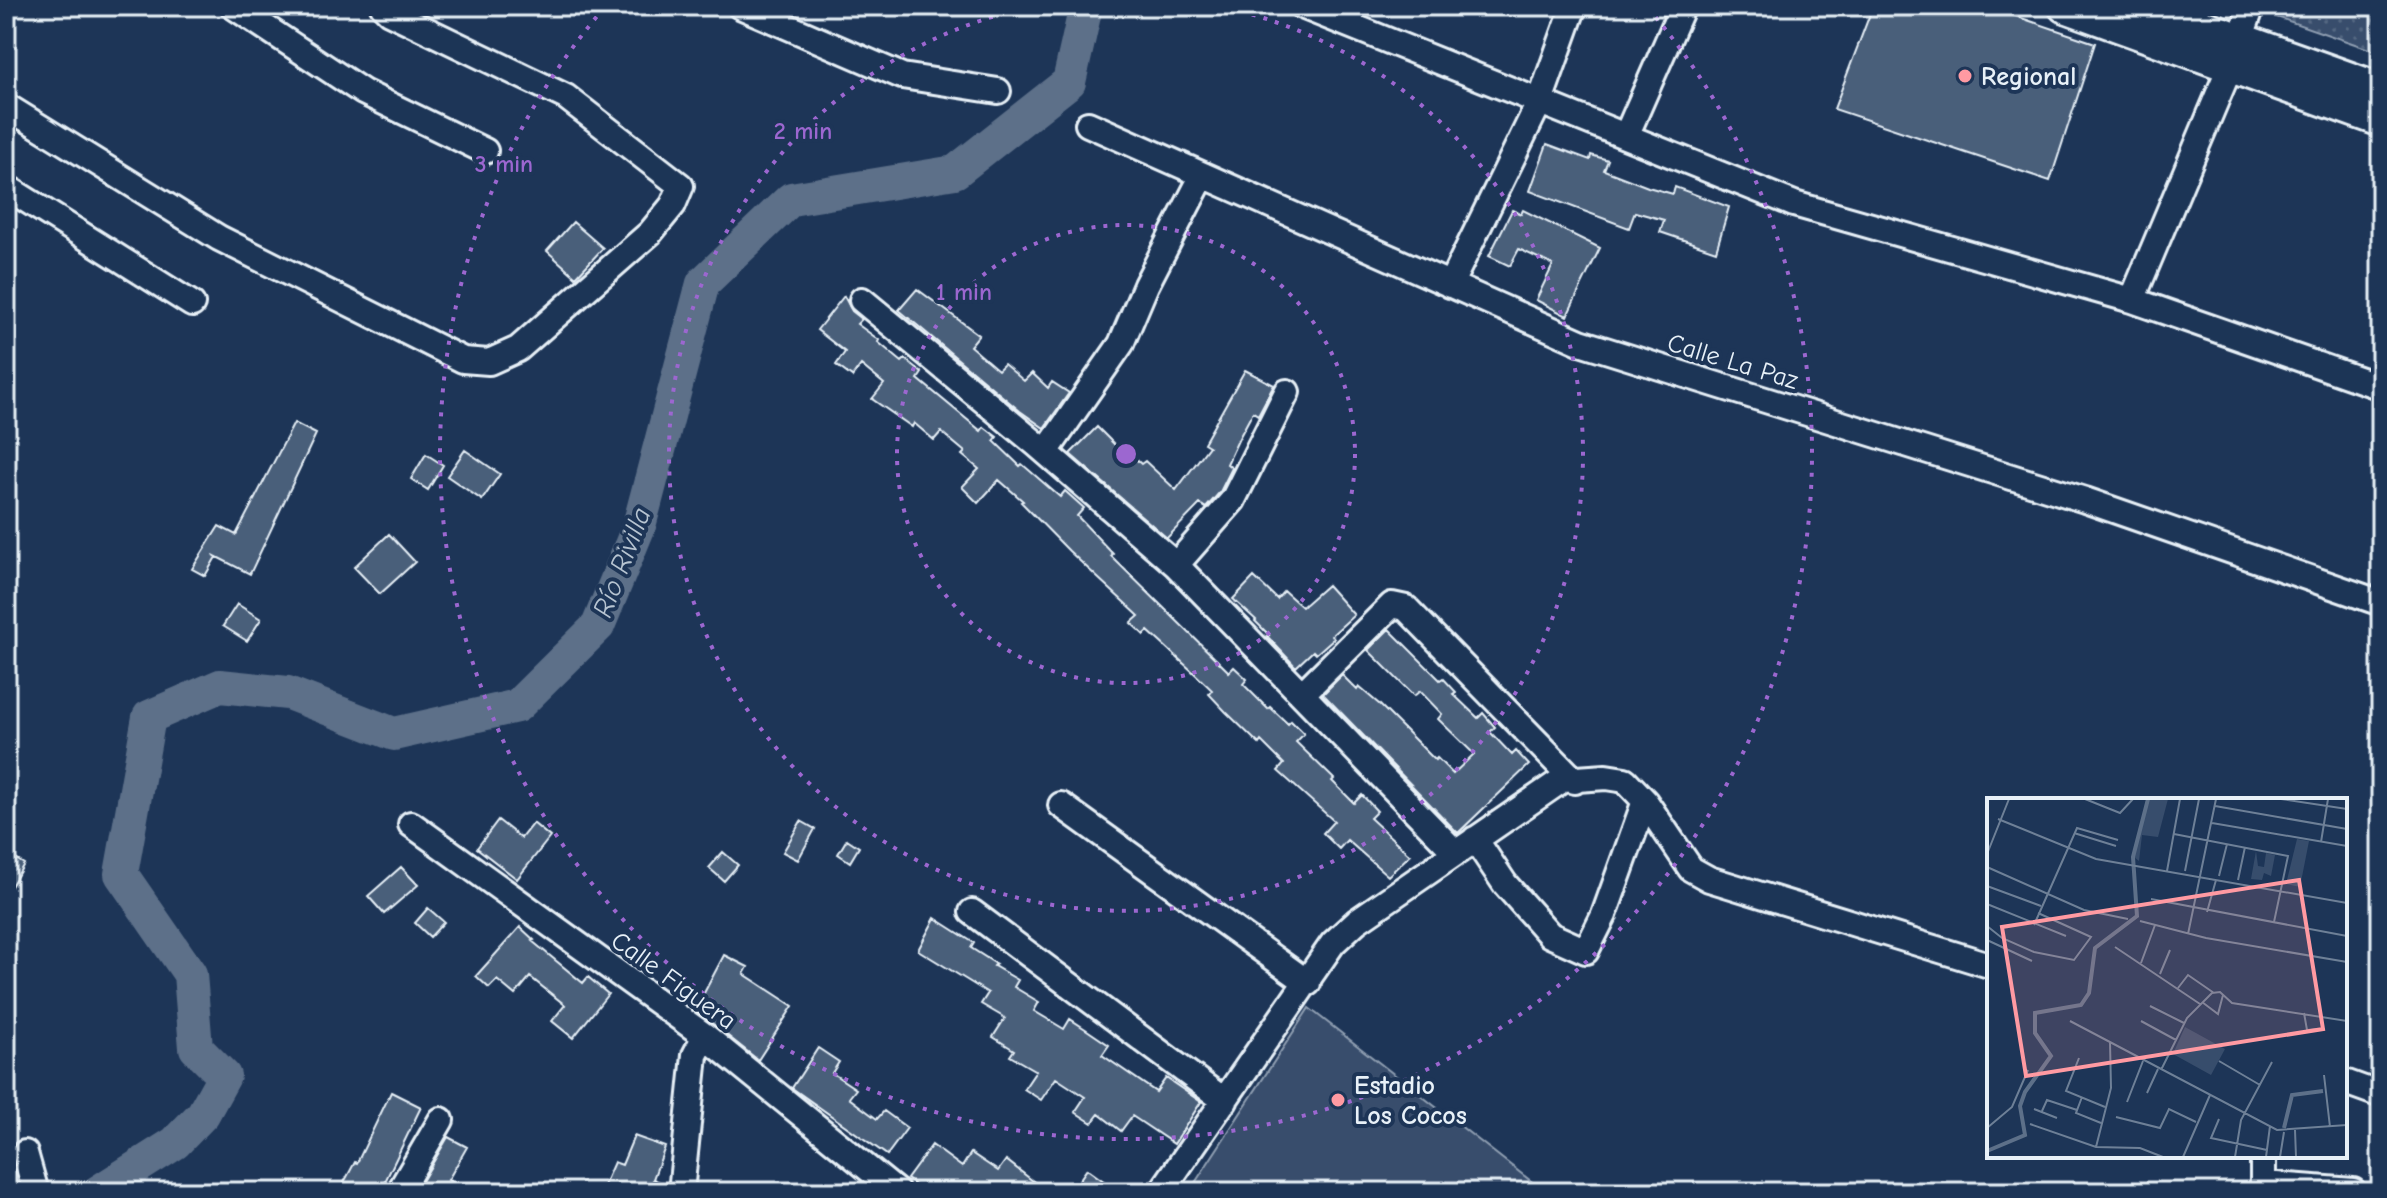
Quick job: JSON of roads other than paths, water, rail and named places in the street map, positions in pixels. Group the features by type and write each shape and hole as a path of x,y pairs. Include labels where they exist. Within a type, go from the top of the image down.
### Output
{"main road":[{"path":"2065,6 2381,90"},
{"path":"2145,6 2235,53 2381,120"}],"street":[{"path":"233,6 259,13 363,92 485,151"},
{"path":"6,106 219,238 463,360 489,362 518,349 650,233 673,205 681,186 566,97 383,6"},
{"path":"740,6 902,76 998,91"},
{"path":"1302,6 1794,204 2132,300 2381,387"},
{"path":"1450,285 1540,101 1574,6"},
{"path":"1626,136 1683,6"},
{"path":"2132,300 2252,6"},
{"name":"Calle La Paz","path":"1088,124 1580,342 2085,500 2381,603"},
{"path":"1046,452 1121,344 1146,285 1203,175"},
{"path":"6,187 192,304"},
{"path":"862,300 1046,452 1176,565 1455,852"},
{"path":"1176,565 1233,500 1287,392"},
{"path":"1303,693 1392,605 1398,605 1406,608 1575,781"},
{"path":"1161,1192 1333,943 1357,921 1562,780 1606,777 1625,780 1645,801 1691,869 1709,879 1987,964"},
{"path":"1475,839 1505,884 1550,935 1586,951 1604,915 1645,801"},
{"path":"1061,805 1308,983"},
{"name":"Calle Figuera","path":"411,824 705,1036 897,1192"},
{"path":"972,912 1225,1101"},
{"path":"681,1192 695,1055 705,1036"},
{"path":"2347,1083 2381,1095"},
{"path":"399,1192 441,1120"},
{"path":"25,1153 36,1192"},
{"path":"2263,1158 2263,1184 2353,1191"}],"waterway":[{"name":"Río Rivilla","path":"98,1192 175,1143 203,1114 224,1076 196,1048 190,974 121,874 149,717 220,686 288,693 394,734 517,706 598,626 639,526 703,283 791,199 955,172 1069,82 1086,6"}],"place":[{"name":"Regional","path":"1965,76"},
{"name":"Estadio Los Cocos","path":"1338,1100"}]}
